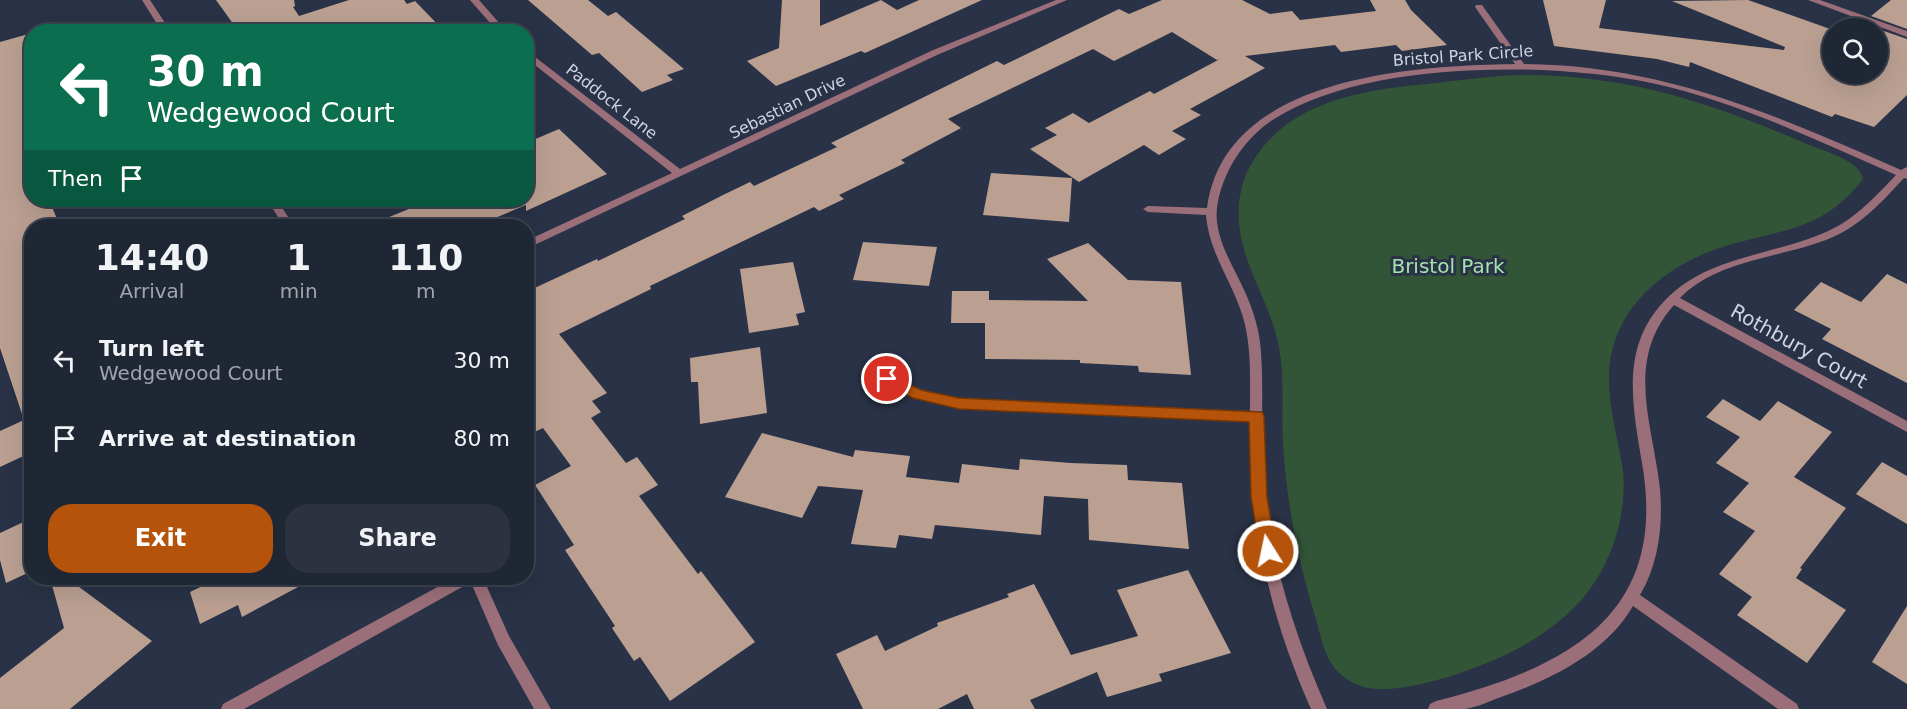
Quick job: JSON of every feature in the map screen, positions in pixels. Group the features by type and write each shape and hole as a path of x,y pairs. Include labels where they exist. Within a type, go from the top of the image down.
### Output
{"street":[{"path":"146,0 162,24"},
{"path":"474,0 496,24"},
{"name":"Sebastian Drive","path":"534,242 943,49 1063,0"},
{"path":"1812,0 1907,34"},
{"path":"1479,7 1520,64"},
{"name":"Paddock Lane","path":"534,58 679,174"},
{"name":"Bristol Park Circle","path":"1319,709 1296,653 1270,566 1259,497 1255,350 1251,324 1244,301 1221,253 1211,212 1220,179 1242,142 1274,114 1307,97 1344,84 1384,77 1520,64 1580,68 1623,74 1696,92 1777,120 1905,173"},
{"path":"1436,709 1486,697 1553,668 1590,643 1620,615 1633,598 1647,566 1652,547 1654,508 1637,394 1638,362 1654,322 1672,299 1694,281 1719,267 1799,246 1833,233 1861,216 1905,173"},
{"path":"1148,209 1211,212"},
{"name":"Rothbury Court","path":"1672,299 1907,427"},
{"path":"874,370 900,387 959,404 1257,416"},
{"path":"229,709 453,585"},
{"path":"479,585 503,640 543,709"},
{"path":"1633,598 1791,709"}],"green space":[{"name":"Bristol Park","path":"1524,75 1599,80 1635,86 1703,104 1840,157 1856,167 1863,179 1836,207 1822,216 1793,228 1715,249 1692,260 1650,288 1633,307 1620,328 1612,352 1609,379 1612,413 1623,470 1623,504 1620,520 1616,537 1603,568 1584,597 1570,612 1529,642 1507,654 1452,676 1395,689 1363,687 1343,677 1326,654 1303,574 1290,511 1285,468 1282,371 1279,347 1270,315 1241,239 1239,214 1241,189 1250,165 1272,137 1292,121 1315,108 1339,99 1392,88 1484,77"}],"building":[{"path":"216,0 294,0 295,6 293,7 299,16 349,0 404,0 407,4 415,1 437,24 233,24"},
{"path":"528,0 588,0 608,16 616,12 684,69 667,75 673,80 642,92 599,53 592,55"},
{"path":"782,0 820,0 820,26 881,0 897,10 919,0 982,0 865,53 861,51 776,86 747,61 779,48"},
{"path":"1162,0 1242,0 1270,14 1292,11 1300,20 1376,11 1370,0 1405,0 1411,10 1447,45 1402,51 1396,45 1341,52 1335,45 1245,56 1265,68 1190,109 1201,115 1172,131 1186,139 1159,155 1144,145 1079,182 1030,149 1057,135 1045,128 1073,113 1089,123 1150,91 1154,94 1220,59 1217,60 1172,32 1114,61 1093,49 948,119 961,128 901,160 905,163 839,195 844,199 819,211 814,207 650,286 651,289 559,334 607,393 592,401 601,412 591,418 626,463 637,457 658,485 639,496 698,574 701,571 755,642 670,701 640,657 634,661 612,628 615,626 565,550 574,545 535,485 571,466 543,428 534,432 534,288 597,259 598,261 685,219 682,216 750,182 754,186 837,147 831,143 997,61 1004,65 1119,9 1129,14"},
{"path":"1543,0 1606,0 1599,28 1784,50 1785,47 1672,1 1748,0 1822,26 1822,84 1888,84 1888,32 1907,39 1907,95 1874,127 1835,114 1832,117 1690,62 1689,67 1657,59 1554,46"},
{"path":"1891,0 1907,0 1907,29 1888,22 1888,18 1871,16"},
{"path":"24,35 24,207 52,207 57,219 24,219 24,420 0,348 0,42"},
{"path":"559,129 607,174 526,211 526,207 534,207 534,140"},
{"path":"991,173 1072,178 1069,222 983,215"},
{"path":"414,207 521,207 493,219 384,219"},
{"path":"863,242 937,247 929,286 853,280"},
{"path":"1088,243 1128,280 1181,282 1191,375 1139,372 1138,366 1080,363 1080,360 985,359 985,323 951,323 952,291 989,291 989,300 1088,301 1047,259"},
{"path":"793,262 805,312 796,314 799,325 749,333 740,269"},
{"path":"1887,274 1907,284 1907,383 1822,339 1831,329 1794,310 1821,282 1861,302"},
{"path":"760,347 767,413 700,424 698,382 691,382 690,358"},
{"path":"1723,399 1760,421 1778,401 1832,432 1794,477 1846,508 1800,568 1802,569 1796,578 1846,610 1807,663 1737,615 1752,597 1719,574 1755,531 1723,512 1749,483 1716,463 1740,437 1706,417"},
{"path":"24,420 24,456 0,467 0,431"},
{"path":"762,433 853,457 855,450 910,456 906,477 959,483 962,464 1019,470 1020,459 1127,465 1128,480 1182,483 1189,549 1089,540 1088,499 1044,496 1041,535 935,525 932,539 899,535 896,548 851,544 863,490 818,486 802,518 725,497"},
{"path":"1882,462 1907,476 1907,524 1856,494"},
{"path":"24,522 24,575 6,583 0,560 0,533"},
{"path":"1188,570 1231,653 1159,674 1162,681 1107,697 1097,672 1030,700 1035,709 974,709 967,694 938,709 863,709 836,654 877,635 885,651 938,626 937,623 1009,597 1007,594 1034,584 1071,655 1138,636 1117,590"},
{"path":"52,585 76,585 152,641 70,709 0,709 0,678 64,628"},
{"path":"204,585 302,585 242,617 238,605 200,624 190,592"},
{"path":"1907,606 1907,684 1872,662"}],"route":[{"path":"887,379 918,394 959,404 1257,416 1256,457 1259,497 1268,551"}]}
